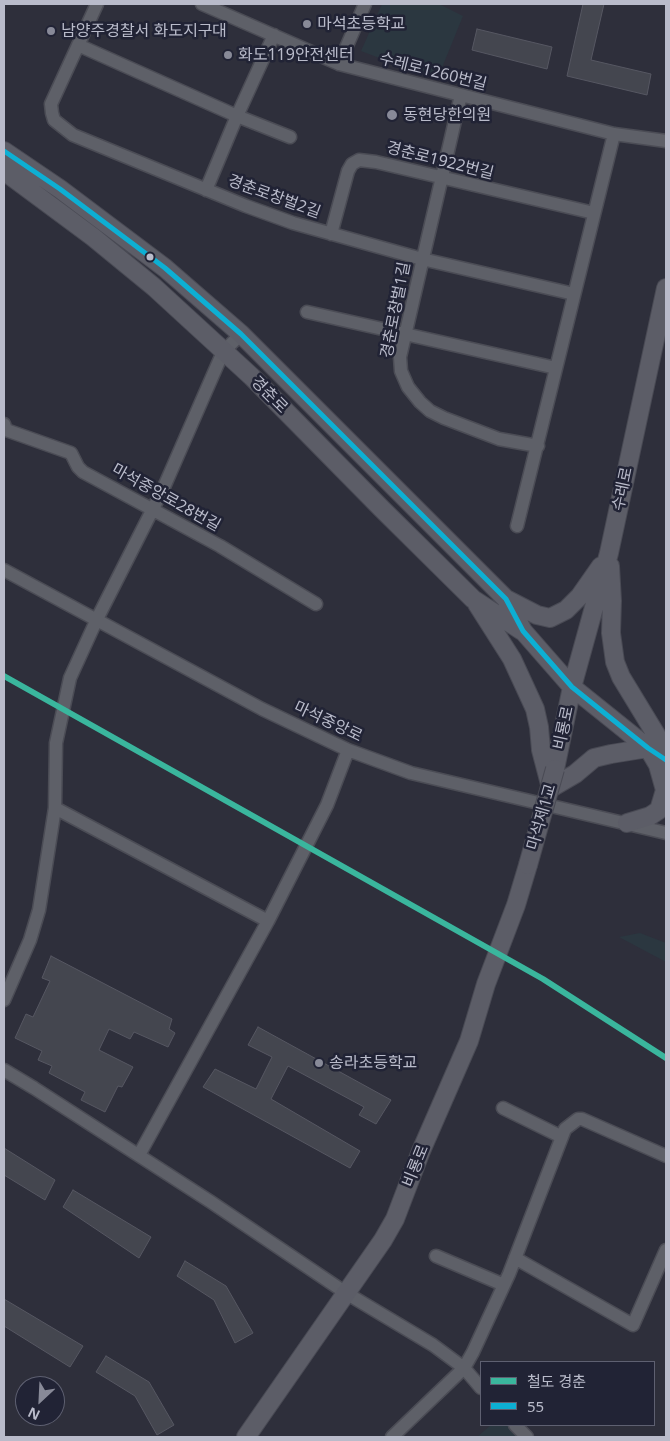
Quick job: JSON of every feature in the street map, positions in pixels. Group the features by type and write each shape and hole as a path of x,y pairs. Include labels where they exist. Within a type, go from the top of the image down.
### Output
{"street":[{"name":"경춘로창벌2길","path":"97,4 51,104 54,120 63,128 85,140 206,190 293,223 422,258 574,294"},
{"name":"수레로1260번길","path":"202,4 339,64 614,134 666,141"},
{"path":"339,64 365,4"},
{"path":"206,190 237,116 274,36"},
{"path":"78,44 237,116 290,137"},
{"name":"경춘로창벌1길","path":"461,95 405,334 400,357 401,370 408,387 420,402 437,414 465,427 498,438 538,446"},
{"path":"518,526 614,134"},
{"name":"경춘로","path":"4,151 60,189 166,268 241,334 506,598 524,631 572,687 648,748 666,760"},
{"name":"경춘로1922번길","path":"331,234 348,171 352,164 359,160 376,162 594,214"},
{"name":"경춘로","path":"4,171 101,243 154,287 252,377 473,599 524,631"},
{"name":"수레로","path":"572,687 609,553 666,288"},
{"path":"307,312 556,368"},
{"path":"4,1000 30,940 39,910 56,808 56,743 70,678 97,619 153,509 223,352 241,334"},
{"name":"마석중앙로28번길","path":"4,424 6,430 71,454 83,472 220,546 316,604"},
{"path":"506,598 537,615 550,618 566,610 580,596 609,553"},
{"path":"609,553 612,601 610,633 614,662 621,677 666,751"},
{"name":"마석중앙로","path":"4,570 262,709 348,750 411,772 666,833"},
{"path":"473,599 512,659 535,709 541,750 551,788 575,774 594,758 648,748 658,765 665,790 659,810 650,816 626,823"},
{"name":"비룡로","path":"555,769 572,687"},
{"path":"139,1155 268,921 327,806 348,750"},
{"name":"마석제1교","path":"528,865 555,769"},
{"path":"56,808 268,921"},
{"name":"비룡로","path":"246,1437 383,1240 395,1219 469,1041 486,984 516,905 528,865"},
{"path":"4,1070 139,1155 346,1293 432,1345 464,1368 480,1387"},
{"path":"502,1108 562,1137"},
{"path":"399,1435 464,1368 474,1352 504,1285 565,1129 578,1119 582,1119 666,1156"},
{"path":"515,1258 633,1325 666,1250"},
{"path":"436,1256 504,1285"},
{"path":"516,1426 527,1437"}],"shaded area":[{"path":"382,4 439,4 463,16 437,80 361,51"},
{"path":"640,933 666,943 666,962 619,937"},
{"path":"490,1426 516,1426 527,1437 477,1437"}],"building":[{"path":"583,4 604,4 591,60 651,74 647,95 567,76"},
{"path":"477,29 552,47 547,69 472,50"},
{"path":"51,956 172,1019 169,1029 175,1033 168,1047 134,1032 130,1039 109,1029 99,1050 133,1067 122,1087 118,1086 105,1112 81,1100 85,1092 49,1073 52,1066 38,1060 42,1051 15,1038 26,1014 33,1017 50,981 42,978"},
{"path":"258,1027 391,1100 376,1124 359,1115 364,1107 288,1066 271,1099 360,1151 350,1168 203,1087 215,1069 256,1089 272,1057 248,1045"},
{"path":"4,1148 55,1180 45,1200 4,1175"},
{"path":"73,1190 151,1237 139,1258 63,1207"},
{"path":"185,1261 226,1286 253,1333 235,1343 214,1300 177,1276"},
{"path":"4,1299 83,1346 70,1367 4,1326"},
{"path":"106,1356 149,1382 174,1425 157,1435 135,1396 96,1372"}],"rail line":[{"name":"경춘","path":"4,676 543,979 666,1058"}],"transit line":[{"name":"55","path":"4,151 60,189 165,268 241,334 506,599 523,631 572,687 648,748 666,760"}],"place":[{"name":"마석초등학교","path":"307,24"},
{"name":"남양주경찰서 화도지구대","path":"51,31"},
{"name":"화도119안전센터","path":"228,55"},
{"name":"동현당한의원","path":"392,115"},
{"name":"송라초등학교","path":"319,1063"}]}
